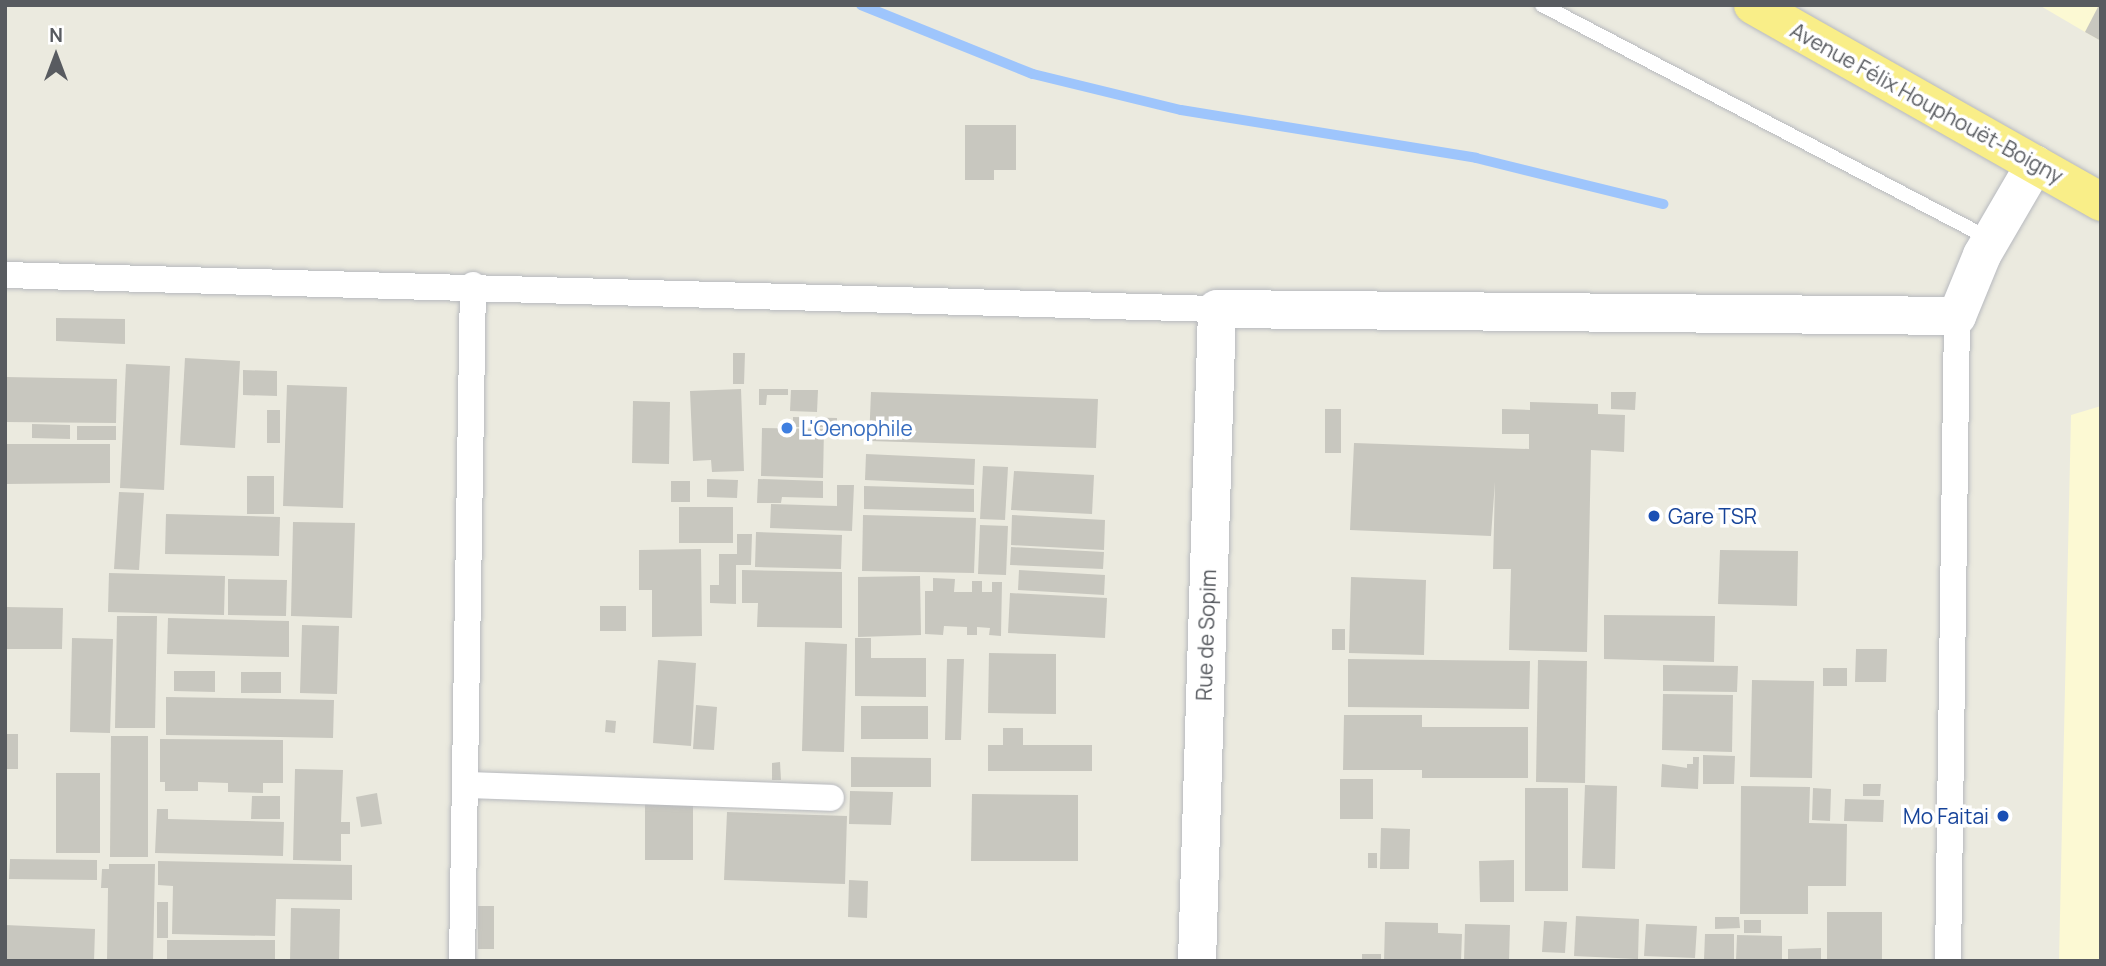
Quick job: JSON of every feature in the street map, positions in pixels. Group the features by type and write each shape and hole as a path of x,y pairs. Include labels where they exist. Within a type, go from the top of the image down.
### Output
{"highway":[{"name":"Avenue Félix Houphouët-Boigny","path":"1766,8 2101,202"}],"street":[{"path":"1948,961 1957,316 1991,239 2035,164"},
{"path":"5,275 473,285 1217,309 1957,316"},
{"path":"462,961 467,785 473,285"},
{"name":"Rue de Sopim","path":"1197,961 1217,309"},
{"path":"467,785 831,798"}],"lane":[{"path":"1542,5 1991,239"}],"shaded area":[{"path":"2039,5 2101,5 2101,41 2085,32"},
{"path":"2101,406 2101,961 2059,961 2071,415"}],"building":[{"path":"2101,5 2101,41 2085,32"},
{"path":"965,125 1016,125 1016,170 994,170 994,180 965,180"},
{"path":"56,318 125,319 125,344 56,341"},
{"path":"733,353 745,353 744,384 733,384"},
{"path":"185,358 240,361 235,448 180,445"},
{"path":"126,364 170,366 164,490 120,488"},
{"path":"243,370 277,371 277,396 243,395"},
{"path":"5,377 117,379 116,423 5,422"},
{"path":"287,385 347,387 343,508 283,506"},
{"path":"741,389 744,471 712,472 711,460 693,461 690,391"},
{"path":"759,389 788,389 788,395 767,395 766,405 759,405"},
{"path":"791,390 818,390 817,412 790,411"},
{"path":"871,392 1098,399 1096,448 869,441"},
{"path":"1611,392 1636,392 1635,410 1611,409"},
{"path":"633,401 670,402 669,464 632,463"},
{"path":"1530,402 1598,404 1598,414 1625,415 1624,452 1591,450 1587,652 1509,650 1511,569 1493,569 1495,482 1491,536 1350,530 1354,443 1529,449 1529,434 1502,434 1502,409 1530,410"},
{"path":"1325,409 1341,409 1341,453 1325,453"},
{"path":"267,410 280,410 280,443 267,443"},
{"path":"793,417 837,418 837,427 793,427"},
{"path":"32,424 70,425 70,439 32,438"},
{"path":"77,426 116,426 116,440 77,440"},
{"path":"762,428 824,429 823,478 761,476"},
{"path":"5,444 110,444 110,483 5,484"},
{"path":"866,454 975,459 974,485 865,480"},
{"path":"983,466 1008,467 1005,520 980,519"},
{"path":"1014,471 1094,475 1092,514 1011,510"},
{"path":"247,476 274,476 274,514 247,514"},
{"path":"707,479 738,480 737,498 707,497"},
{"path":"758,479 823,481 823,498 782,497 781,503 757,503"},
{"path":"671,481 690,481 690,502 671,502"},
{"path":"837,485 854,485 852,531 770,528 771,504 837,506"},
{"path":"864,486 974,489 974,512 864,509"},
{"path":"119,492 144,493 139,570 114,569"},
{"path":"679,507 733,507 733,543 679,543"},
{"path":"166,514 280,517 279,556 165,554"},
{"path":"863,515 976,518 974,573 862,571"},
{"path":"1012,515 1105,520 1104,550 1011,545"},
{"path":"293,522 355,523 352,618 291,616"},
{"path":"980,525 1008,526 1006,575 978,574"},
{"path":"756,532 842,535 841,569 755,567"},
{"path":"737,534 752,534 751,565 736,565 736,604 710,603 710,585 719,585 719,554 737,554"},
{"path":"1011,547 1104,552 1103,569 1010,565"},
{"path":"701,549 702,636 652,637 652,590 639,590 639,550"},
{"path":"1720,550 1798,551 1797,606 1718,604"},
{"path":"742,570 842,572 842,628 757,627 758,603 742,603"},
{"path":"1019,570 1105,575 1104,595 1018,590"},
{"path":"109,573 225,576 224,615 108,612"},
{"path":"920,576 921,635 858,637 858,577"},
{"path":"1351,577 1426,580 1424,655 1349,653"},
{"path":"933,578 955,579 954,592 972,592 972,581 982,581 982,592 992,592 992,582 1002,582 1001,636 989,635 990,628 977,627 977,635 967,635 967,627 944,626 943,635 925,634 925,591 933,591"},
{"path":"228,579 287,580 286,616 228,615"},
{"path":"1010,593 1107,598 1105,638 1008,633"},
{"path":"600,606 626,606 626,631 600,631"},
{"path":"5,607 63,608 62,649 5,649"},
{"path":"1604,615 1715,616 1714,662 1604,659"},
{"path":"117,616 157,616 155,728 115,728"},
{"path":"168,618 289,621 289,657 167,654"},
{"path":"302,625 339,626 337,694 300,693"},
{"path":"1332,629 1345,629 1345,650 1332,650"},
{"path":"72,638 113,639 110,733 70,732"},
{"path":"855,638 871,638 871,658 926,658 926,697 855,696"},
{"path":"805,642 847,644 844,752 802,751"},
{"path":"1856,649 1887,649 1886,682 1855,682"},
{"path":"989,653 1056,654 1056,714 988,713"},
{"path":"947,659 964,659 961,740 945,740"},
{"path":"1348,659 1530,661 1529,709 1348,707"},
{"path":"658,660 696,663 691,746 653,743"},
{"path":"1538,660 1587,661 1585,783 1536,782"},
{"path":"1663,665 1738,666 1737,692 1663,691"},
{"path":"1823,668 1847,668 1847,686 1823,686"},
{"path":"174,671 215,671 215,692 174,691"},
{"path":"241,672 281,672 281,693 241,693"},
{"path":"1752,680 1814,681 1812,778 1750,777"},
{"path":"1663,694 1733,695 1732,752 1662,750"},
{"path":"166,697 334,700 333,738 166,735"},
{"path":"696,705 717,707 714,750 693,749"},
{"path":"861,706 928,706 928,739 861,739"},
{"path":"1344,715 1422,715 1422,727 1528,727 1528,778 1422,778 1422,770 1343,770"},
{"path":"606,720 616,721 615,733 605,732"},
{"path":"1003,728 1023,728 1023,745 1092,745 1092,771 988,771 988,745 1003,745"},
{"path":"5,734 18,734 18,769 5,769"},
{"path":"111,736 148,736 148,857 110,857"},
{"path":"160,739 283,740 283,783 263,783 263,793 228,792 228,783 198,782 198,791 165,791 165,782 160,782"},
{"path":"1703,755 1735,756 1734,784 1703,784"},
{"path":"851,757 931,758 931,787 851,787"},
{"path":"1693,757 1699,757 1698,789 1661,787 1662,764 1687,768 1687,764 1693,764"},
{"path":"780,762 781,780 772,780 772,763"},
{"path":"295,769 343,770 341,822 350,822 350,834 341,834 341,861 293,860"},
{"path":"56,773 100,773 100,853 56,853"},
{"path":"1340,779 1373,779 1373,819 1340,819"},
{"path":"1863,784 1881,784 1880,796 1863,796"},
{"path":"1585,785 1617,786 1615,869 1582,868"},
{"path":"1741,786 1810,787 1809,823 1847,824 1846,886 1808,886 1808,914 1740,914"},
{"path":"1525,788 1568,788 1568,891 1525,891"},
{"path":"1813,788 1831,789 1830,821 1812,820"},
{"path":"850,791 893,792 891,825 849,824"},
{"path":"377,793 382,824 361,827 356,797"},
{"path":"972,794 1078,795 1078,861 971,861"},
{"path":"252,796 280,796 280,819 251,819"},
{"path":"645,798 693,798 693,860 645,860"},
{"path":"1845,799 1884,800 1883,822 1844,821"},
{"path":"157,809 168,809 168,819 284,822 283,856 155,853"},
{"path":"727,812 847,816 845,884 724,880"},
{"path":"1381,828 1410,829 1409,869 1380,869"},
{"path":"1368,853 1377,853 1377,868 1368,868"},
{"path":"10,859 97,860 97,880 9,879"},
{"path":"1514,860 1514,902 1480,902 1479,861"},
{"path":"158,861 352,865 352,900 276,899 275,936 172,934 173,886 158,885"},
{"path":"109,864 155,864 153,961 107,961 108,888 101,888 102,869 109,869"},
{"path":"849,880 868,881 867,918 848,917"},
{"path":"157,902 168,902 168,938 157,938"},
{"path":"478,906 494,906 494,949 478,949"},
{"path":"291,908 340,909 339,961 290,961"},
{"path":"1827,912 1882,912 1882,961 1827,961"},
{"path":"1576,916 1639,919 1638,959 1574,956"},
{"path":"1715,917 1739,917 1740,928 1715,929"},
{"path":"1744,920 1761,920 1761,933 1744,933"},
{"path":"1544,921 1567,922 1565,953 1542,952"},
{"path":"1385,922 1438,923 1438,933 1462,934 1461,961 1384,961"},
{"path":"1465,924 1510,925 1509,961 1464,961"},
{"path":"1646,924 1697,926 1695,958 1644,956"},
{"path":"5,925 95,929 94,961 5,961"},
{"path":"1705,934 1734,934 1734,961 1704,960"},
{"path":"1737,935 1782,936 1782,961 1736,961"},
{"path":"167,940 275,940 275,961 167,961"},
{"path":"1821,948 1821,961 1788,961 1788,949"},
{"path":"1362,954 1381,954 1381,961 1362,961"}],"waterway":[{"path":"861,5 1033,74 1181,110 1476,158 1663,204"}],"place":[{"name":"L'Oenophile","path":"787,428"},
{"name":"Gare TSR","path":"1654,516"},
{"name":"Mo Faitai","path":"2003,816"}]}
